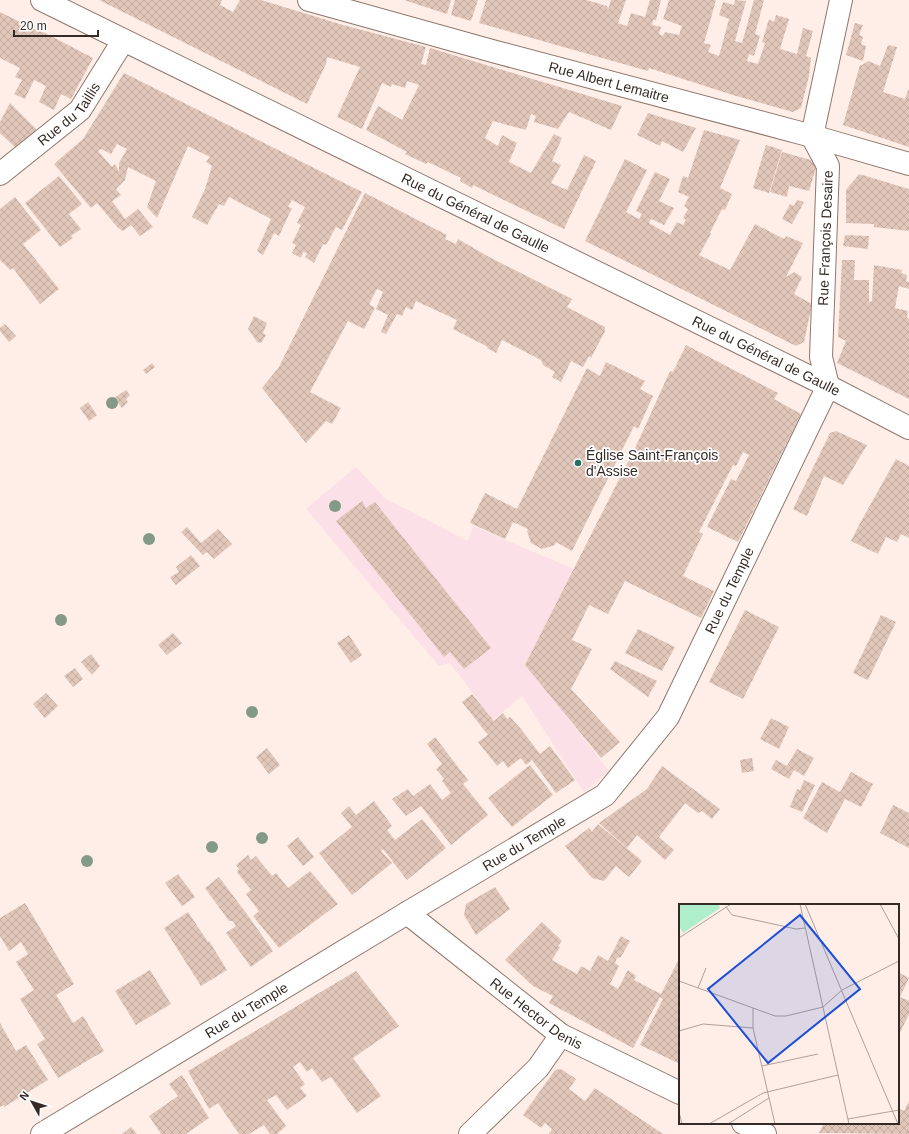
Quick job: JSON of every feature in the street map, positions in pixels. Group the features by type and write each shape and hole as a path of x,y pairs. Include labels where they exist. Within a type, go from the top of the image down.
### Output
{"street":[{"name":"Rue du Général de Gaulle","path":"42,0 122,41 828,386 909,428"},
{"name":"Rue Albert Lemaitre","path":"309,0 496,52 812,136 909,164"},
{"path":"812,136 842,0"},
{"name":"Rue du Taillis","path":"0,174 80,110 122,41"},
{"name":"Rue François Desaire","path":"812,136 828,166 821,357 828,386"},
{"name":"Rue du Temple","path":"42,1134 605,795 668,717 828,386"},
{"name":"Rue Hector Denis","path":"407,913 561,1035 679,1093"},
{"path":"470,1134 538,1068 561,1035"},
{"path":"745,1124 765,1134"}],"shaded area":[{"path":"356,467 386,499 468,541 473,526 576,570 528,667 609,771 584,792 522,696 493,720 450,663 439,666 306,509"}],"building":[{"path":"99,0 222,0 220,5 233,12 240,0 261,0 343,25 426,47 421,64 426,65 430,48 622,106 611,130 569,112 558,129 534,122 536,116 531,114 526,130 493,121 485,138 498,146 502,135 517,143 509,162 531,173 554,134 562,138 552,161 561,165 551,183 567,190 584,155 596,161 564,229 473,185 472,188 460,181 461,178 428,162 426,164 405,154 407,152 366,130 378,106 402,120 419,85 407,81 405,88 392,84 391,87 382,83 362,129 337,117 360,67 327,57 326,64 307,104"},
{"path":"404,0 451,0 447,14"},
{"path":"455,0 478,0 471,21 451,15"},
{"path":"486,0 586,0 607,6 608,10 611,0 626,0 618,23 627,26 631,13 645,17 650,0 661,0 656,20 653,20 652,25 661,27 659,34 663,36 665,32 679,35 682,26 663,19 669,0 716,0 704,43 711,45 708,52 719,56 729,19 719,15 723,2 734,5 735,0 746,1 735,41 742,43 754,0 764,0 755,34 760,36 754,56 749,54 747,61 758,64 765,43 762,42 769,19 774,22 776,15 789,19 780,49 797,54 803,28 813,31 806,56 811,58 809,76 801,108 793,112 736,96 649,68 648,71 479,23"},
{"path":"0,12 93,58 71,99 61,94 54,110 39,102 46,86 34,80 25,99 14,94 22,80 15,77 20,68 0,58"},
{"path":"855,23 863,25 859,35 863,37 861,44 866,46 863,61 846,55"},
{"path":"888,45 897,47 883,92 905,99 909,88 909,147 843,125 860,65 868,61 880,66"},
{"path":"124,73 362,192 342,230 336,227 326,245 323,244 314,263 305,257 307,253 303,252 301,258 292,253 296,245 292,243 301,225 297,223 305,207 292,200 288,207 292,208 279,236 274,233 263,255 257,251 271,219 229,197 224,206 219,204 207,225 192,217 205,189 212,166 206,162 210,157 188,146 157,218 147,207 156,181 128,167 125,180 116,189 121,195 112,201 125,219 138,209 153,227 140,236 131,225 123,231 118,228 97,203 91,208 54,164 83,139","holes":["117,144 127,149 119,163 119,172 115,164 112,167 98,151 101,149 111,154"]},
{"path":"10,103 38,131 17,149 0,133 0,122"},
{"path":"648,113 696,128 683,152 662,141 660,146 637,135"},
{"path":"704,130 740,140 720,188 732,194 725,210 722,209 710,233 711,234 699,255 730,270 755,224 784,239 786,236 803,243 786,277 794,272 802,277 794,294 812,304 804,342 796,346 585,241 625,159 647,170 626,212 639,219 642,214 636,211 655,172 670,179 659,201 674,208 664,225 651,219 649,223 670,235 677,222 683,225 686,220 683,218 688,209 684,206 689,197 678,192 683,176 688,178"},
{"path":"766,145 782,150 769,193 753,188"},
{"path":"782,152 811,160 816,168 809,191 789,186 787,197 770,192"},
{"path":"859,174 909,189 909,231 874,227 874,224 846,223 846,190"},
{"path":"59,176 82,204 69,214 81,229 71,236 73,238 60,247 25,203"},
{"path":"365,193 447,235 445,239 456,244 458,239 489,257 572,299 567,307 605,327 605,331 591,358 589,356 583,367 571,361 561,382 552,377 555,372 543,365 541,360 502,340 496,353 487,348 488,347 453,329 457,320 416,301 412,310 406,307 402,316 397,314 386,334 381,332 388,315 376,309 383,292 377,289 369,304 375,308 364,329 348,321 310,392 341,408 332,424 326,421 306,443 262,388 279,367"},
{"path":"15,197 41,230 23,244 59,289 40,304 13,268 10,270 0,260 0,209"},
{"path":"797,200 804,202 792,224 782,219 790,204 794,206"},
{"path":"845,235 869,236 868,249 843,246"},
{"path":"842,260 855,260 854,280 869,280 869,302 872,301 874,265 902,270 901,273 907,275 906,281 909,282 909,289 899,286 895,308 908,311 909,399 837,363 846,341 838,337"},
{"path":"254,316 267,323 263,333 266,335 261,343 257,342 248,329"},
{"path":"5,324 16,336 9,342 0,331 0,328"},
{"path":"686,345 778,393 774,399 801,414 738,542 707,527 731,479 736,481 749,455 743,452 736,466 733,465 699,532 703,534 683,576 714,591 701,618 625,581 608,614 589,605 572,640 592,649 571,689 620,742 601,758 525,665 638,442 670,371 673,372"},
{"name":"Église Saint-François d'Assise","path":"606,362 645,381 640,389 653,396 638,429 634,426 572,551 556,542 555,545 542,549 531,543 527,531 528,529 513,522 505,539 470,523 485,493 517,509 587,368 600,376"},
{"path":"152,363 155,367 146,374 143,370"},
{"path":"126,390 130,395 126,399 128,402 122,408 114,398"},
{"path":"88,402 97,415 89,421 80,408"},
{"path":"836,431 867,445 843,485 824,476 807,516 793,509 830,433"},
{"path":"896,459 909,466 909,538 901,534 897,542 886,537 878,554 851,541"},
{"path":"362,501 366,508 375,502 491,648 464,669 450,652 444,657 336,521"},
{"path":"187,527 201,543 218,529 232,544 214,559 207,552 203,555 181,532"},
{"path":"191,555 200,566 176,585 170,577 179,572 176,567"},
{"path":"745,610 779,627 743,699 709,682"},
{"path":"881,615 896,622 868,680 853,673"},
{"path":"638,629 675,647 662,671 625,653"},
{"path":"173,633 182,643 167,655 158,645"},
{"path":"349,635 362,655 351,663 337,643"},
{"path":"91,654 100,666 92,675 81,662"},
{"path":"615,661 657,681 648,697 610,669"},
{"path":"75,668 83,679 73,687 64,676"},
{"path":"46,693 58,706 45,718 33,704"},
{"path":"472,694 494,721 503,713 507,719 510,717 540,754 550,746 575,780 556,793 532,760 526,765 521,758 508,768 503,761 497,766 478,742 488,735 462,702"},
{"path":"771,718 789,727 779,749 760,739"},
{"path":"435,737 468,780 463,784 488,815 451,845 421,806 406,816 392,799 408,789 413,796 430,784 442,800 451,793 442,781 444,779 436,769 442,764 427,744"},
{"path":"267,748 280,765 269,774 256,757"},
{"path":"797,749 814,758 804,776 794,770 789,779 771,769 776,760 787,766"},
{"path":"752,758 754,771 742,773 740,760"},
{"path":"530,765 553,795 512,827 488,798"},
{"path":"662,766 720,809 712,819 702,811 698,813 685,803 659,837 674,850 665,860 637,835 627,848 599,823 647,789"},
{"path":"851,772 873,784 861,807 845,799 827,833 803,818 822,782 840,792"},
{"path":"804,780 815,785 802,812 790,807 797,789 800,790"},
{"path":"374,801 392,826 387,830 395,840 422,819 446,848 407,880 383,849 381,851 392,863 352,895 319,853 352,827 341,813 349,806 356,815"},
{"path":"893,805 909,813 909,848 880,833"},
{"path":"598,824 642,861 629,877 616,866 604,881 592,878 565,846 589,828 592,832"},
{"path":"298,837 314,857 303,866 287,846"},
{"path":"248,855 251,860 256,856 272,876 276,873 288,888 310,871 338,904 279,948 253,916 259,911 246,894 251,890 237,872 239,869 236,865"},
{"path":"178,874 195,897 182,906 165,883"},
{"path":"219,877 273,951 251,967 226,933 236,926 233,921 229,921 205,888"},
{"path":"495,887 510,909 476,935 464,915 466,904"},
{"path":"25,903 74,984 56,995 73,1023 83,1016 104,1051 58,1078 37,1044 45,1039 20,999 34,990 16,962 28,954 21,942 9,951 0,936 0,918"},
{"path":"188,912 208,942 209,941 227,970 201,986 164,928"},
{"path":"542,922 562,941 558,946 560,947 552,960 577,974 581,966 590,971 598,955 608,961 621,936 630,941 621,957 617,958 615,963 619,966 610,984 618,989 628,970 636,976 634,980 661,994 679,959 679,1064 640,1045 663,999 660,997 633,1048 549,1003 553,996 533,986 505,960"},
{"path":"150,970 171,1004 136,1025 115,991"},
{"path":"356,971 399,1026 353,1058 381,1096 357,1113 331,1077 322,1082 312,1068 307,1072 300,1062 293,1067 305,1084 300,1088 307,1096 287,1110 276,1095 267,1100 286,1126 277,1134 270,1134 264,1125 249,1134 239,1134 218,1103 209,1109 188,1071"},
{"path":"899,973 909,978 900,997 909,1001 909,1014 899,1035"},
{"path":"0,1023 16,1051 26,1045 48,1080 4,1107 4,1105 0,1107"},
{"path":"561,1069 576,1079 569,1089 585,1101 595,1088 663,1134 549,1134 552,1129 545,1123 541,1128 523,1115 555,1070"},
{"path":"182,1075 209,1118 186,1134 161,1134 149,1116 178,1096 169,1084"},
{"path":"909,1101 909,1134 819,1133 824,1124 899,1124 899,1108 904,1111"},
{"path":"131,1127 137,1134 122,1134"}],"place":[{"name":"Église Saint-François d'Assise","path":"578,463"}]}
